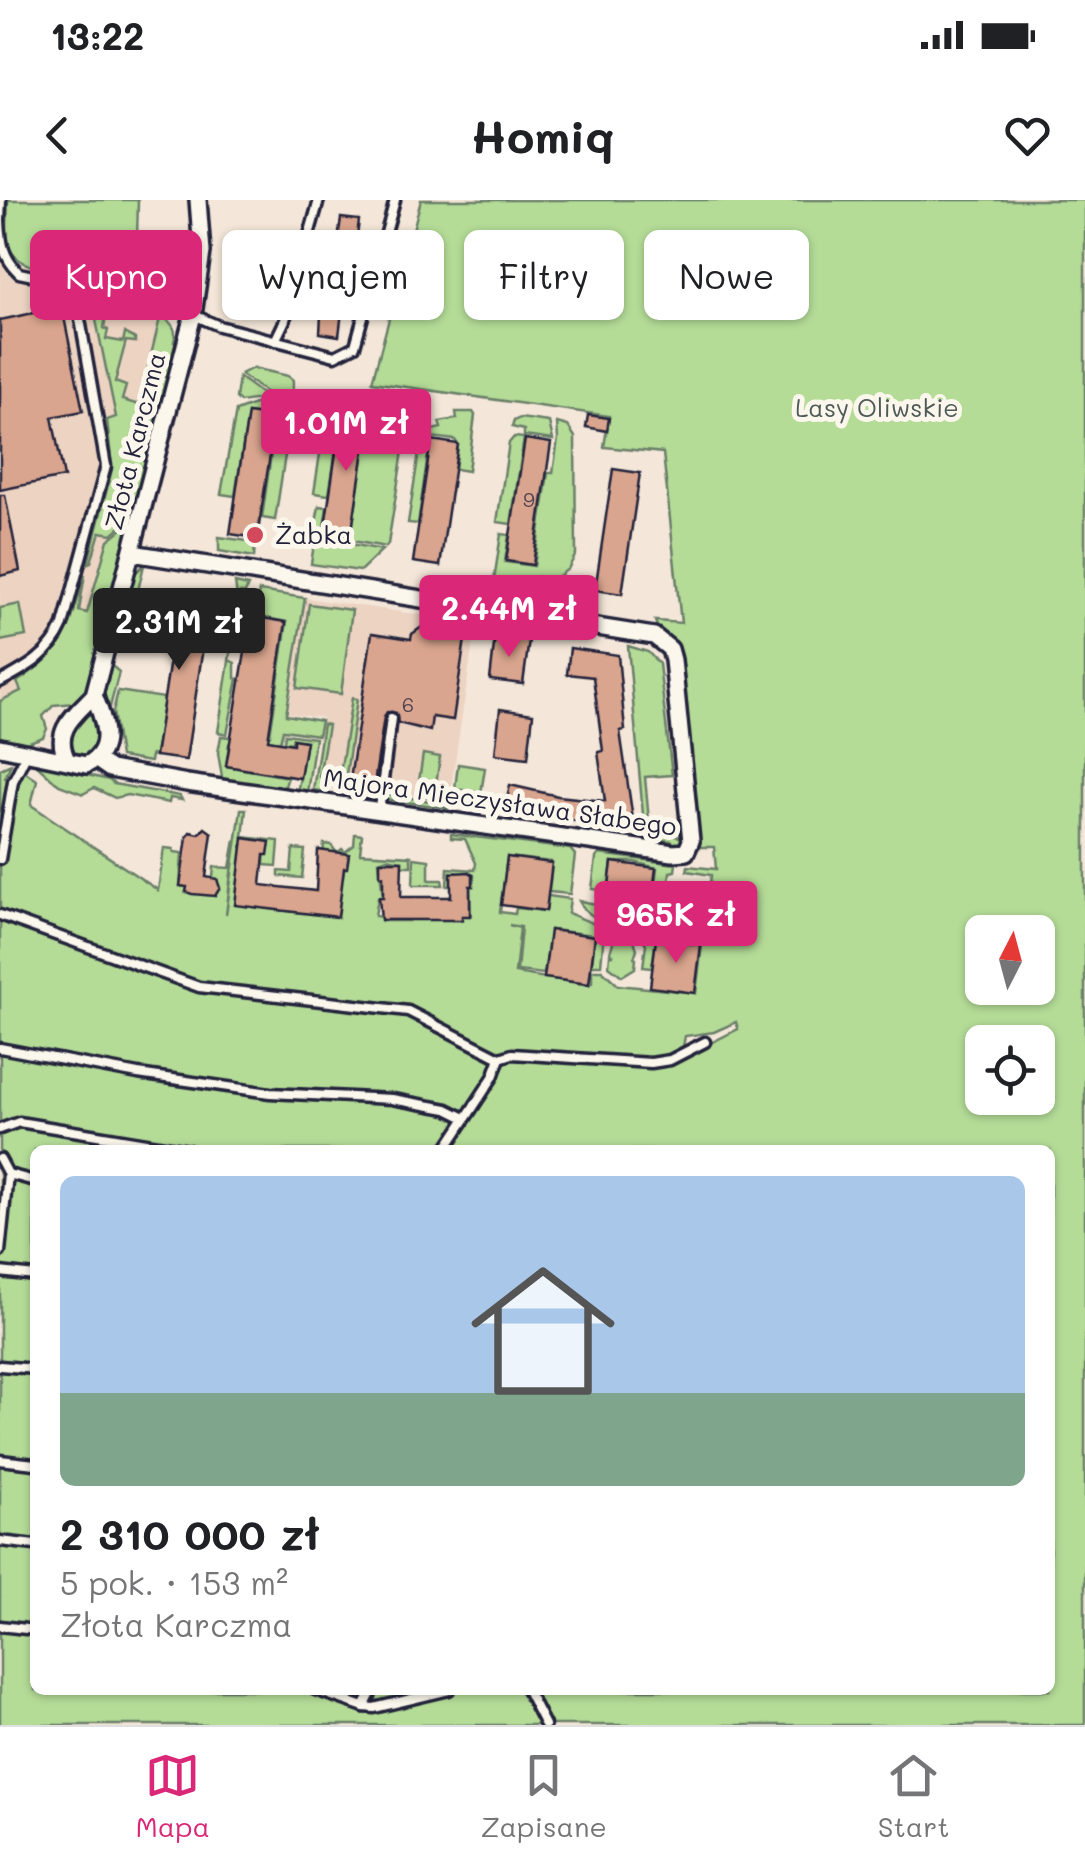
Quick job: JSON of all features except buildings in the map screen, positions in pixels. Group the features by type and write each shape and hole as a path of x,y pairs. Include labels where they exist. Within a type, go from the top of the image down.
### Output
{"street":[{"name":"Złota Karczma","path":"198,200 200,230"},
{"name":"Złota Karczma","path":"62,731 94,695 192,320"},
{"name":"Majora Mieczysława Słabego","path":"97,760 120,772 683,854 692,841 674,660 670,650 654,636 132,553"},
{"name":"Złota Karczma","path":"94,695 104,721 105,742 97,760"},
{"path":"28,751 62,731"},
{"path":"62,731 61,746 67,760"},
{"path":"0,748 86,765 97,760"}],"lane":[{"path":"1,200 2,245 7,261 19,272 30,275"},
{"path":"275,340 286,320 319,200"},
{"path":"202,319 327,356 344,353 355,346 395,200"},
{"path":"0,682 30,666 56,642 106,466 80,320"},
{"path":"379,811 391,718"},
{"path":"0,855 13,780 28,751"},
{"path":"0,915 199,987 408,1011 500,1058 512,1054 651,1063 670,1060 705,1042"},
{"path":"0,1048 270,1093 392,1099 447,1109 466,1118"},
{"path":"447,1145 500,1058"},
{"path":"0,1129 19,1122 158,1145"},
{"path":"0,1159 8,1174 0,1252"},
{"path":"8,1174 30,1180"},
{"path":"0,1272 30,1275"},
{"path":"0,1366 30,1369"},
{"path":"0,1460 30,1463"},
{"path":"0,1541 30,1544"},
{"path":"0,1626 30,1629"},
{"path":"329,1695 364,1708 425,1695"},
{"path":"364,1708 370,1695"},
{"path":"530,1695 545,1725"}],"shaded area":[{"path":"0,200 8,200 7,244 12,257 30,266 30,320 160,320 110,538 76,648 0,729"},
{"path":"306,598 476,623 448,808 376,795 371,799 343,795 339,788 330,786 324,791 311,790 322,718 288,713"}],"green space":[{"path":"8,200 138,200 137,230 30,230 30,266 13,254 7,238"},
{"name":"Lasy Oliwskie","path":"421,200 1085,200 1085,1725 0,1725 0,769 11,764 5,777 19,782 24,771 37,780 31,805 158,890 164,848 182,853 180,886 187,887 186,892 215,896 218,879 213,877 214,867 230,868 235,840 226,915 241,809 246,809 243,837 279,841 277,866 264,865 265,846 236,905 323,915 339,874 343,874 345,859 323,856 324,844 331,845 337,853 342,849 345,852 354,845 355,834 362,835 360,853 411,856 411,866 387,858 379,861 383,897 378,897 375,916 382,921 451,916 452,920 461,920 462,916 471,915 470,886 474,875 451,872 451,886 447,886 448,868 475,870 476,863 465,839 451,838 451,834 570,849 575,855 570,894 549,892 552,862 507,857 500,912 515,914 516,908 546,911 548,896 570,899 568,913 597,925 604,933 601,965 592,965 595,935 551,930 544,974 517,971 521,927 509,925 520,928 515,973 589,985 592,970 602,970 618,985 696,993 711,875 687,871 688,866 716,869 714,847 699,847 681,668 670,640 655,621 681,623 663,453 604,447 609,416 372,382 389,320 444,320 444,230 413,230","holes":["736,1022 738,1029 689,1054 683,1047 685,1036 714,1032"]},
{"path":"96,320 105,320 106,339 123,342 125,333 135,339 126,341 115,382 126,386 122,400 139,405 160,320 167,320 175,331 174,342 178,343 135,511 131,510 126,522 112,534 100,532 88,563 112,469 107,420 116,417"},
{"path":"253,368 293,380 292,413 241,374"},
{"path":"239,377 267,398 240,402 236,398"},
{"path":"339,388 373,395 370,416 342,412 329,495 314,493 329,395"},
{"path":"377,396 407,403 410,408 388,544 386,547 314,534 319,506 327,507 323,534 351,537"},
{"path":"268,399 291,415 287,444 273,442 276,416 248,413 235,496 221,494 236,411"},
{"path":"456,412 475,415 468,471 455,469 455,440 431,437 432,430 441,428 439,422 457,419"},
{"path":"520,418 549,422 553,440 524,436 524,430 512,427"},
{"path":"557,423 568,426 575,437 576,554 568,569 529,599 492,594 501,534 509,535 505,562 534,566 548,473 553,473"},
{"path":"514,437 524,438 511,524 497,522 509,443"},
{"path":"421,439 430,440 418,524 408,523"},
{"path":"272,447 286,449 275,520 262,518"},
{"path":"132,521 86,690 74,703 54,705 43,716 47,729 43,737 24,744 0,741 0,701 21,691 17,682 57,648 70,624 85,574 79,611 87,613 108,540"},
{"path":"219,537 255,542 254,557 219,551"},
{"path":"315,537 382,550 360,571 311,564"},
{"path":"144,565 132,616 123,614 133,575"},
{"path":"235,583 248,586 245,593 240,593 232,642 238,603"},
{"path":"259,591 305,598 286,715 321,721 318,735 283,730 280,742 252,738 253,733 270,735 287,622 254,616"},
{"path":"20,604 26,636 0,641 0,608"},
{"path":"309,604 352,610 341,694 297,688"},
{"path":"628,646 648,652 659,664 672,775 645,777 650,832 681,837 681,846 674,848 671,841 645,837"},
{"path":"229,660 235,663 238,679 227,734 218,732"},
{"path":"112,666 119,672 108,715 104,689"},
{"path":"118,691 164,698 155,756 151,755 150,762 120,757 113,712"},
{"path":"352,698 357,699 345,782 339,780"},
{"path":"91,704 99,724 99,744 88,756 71,752 66,733"},
{"path":"323,724 328,725 319,777 332,781 328,792 313,790"},
{"path":"285,734 315,738 307,793 302,794 298,788 306,741 284,742"},
{"path":"221,736 246,739 245,746 229,744 226,766 288,777 284,789 223,783 218,753"},
{"path":"423,754 440,757 434,798 439,799 441,789 451,790 448,808 385,799 385,793 390,791 390,795 430,801 430,797 417,795"},
{"path":"35,763 180,796 182,800 170,798 169,803 127,795 115,798 94,788 83,794 59,785"},
{"path":"458,764 485,768 481,793 455,789"},
{"path":"293,849 305,850 302,878 279,876 279,871 291,872"},
{"path":"599,854 676,864 675,871 670,872 665,919 669,923 619,924 586,911 579,901 597,904 599,896 607,896 606,911 651,916 657,868 612,862 608,891 592,889"},
{"path":"414,858 429,860 429,880 442,880 443,885 413,885"},
{"path":"681,921 700,924 698,944 656,939 652,968 643,967 646,944 638,932 679,926"},
{"path":"625,936 634,940 637,949 635,968 622,976 609,966 610,955 614,955 610,953 613,942"}],"place":[{"name":"Żabka","path":"255,535"}]}
